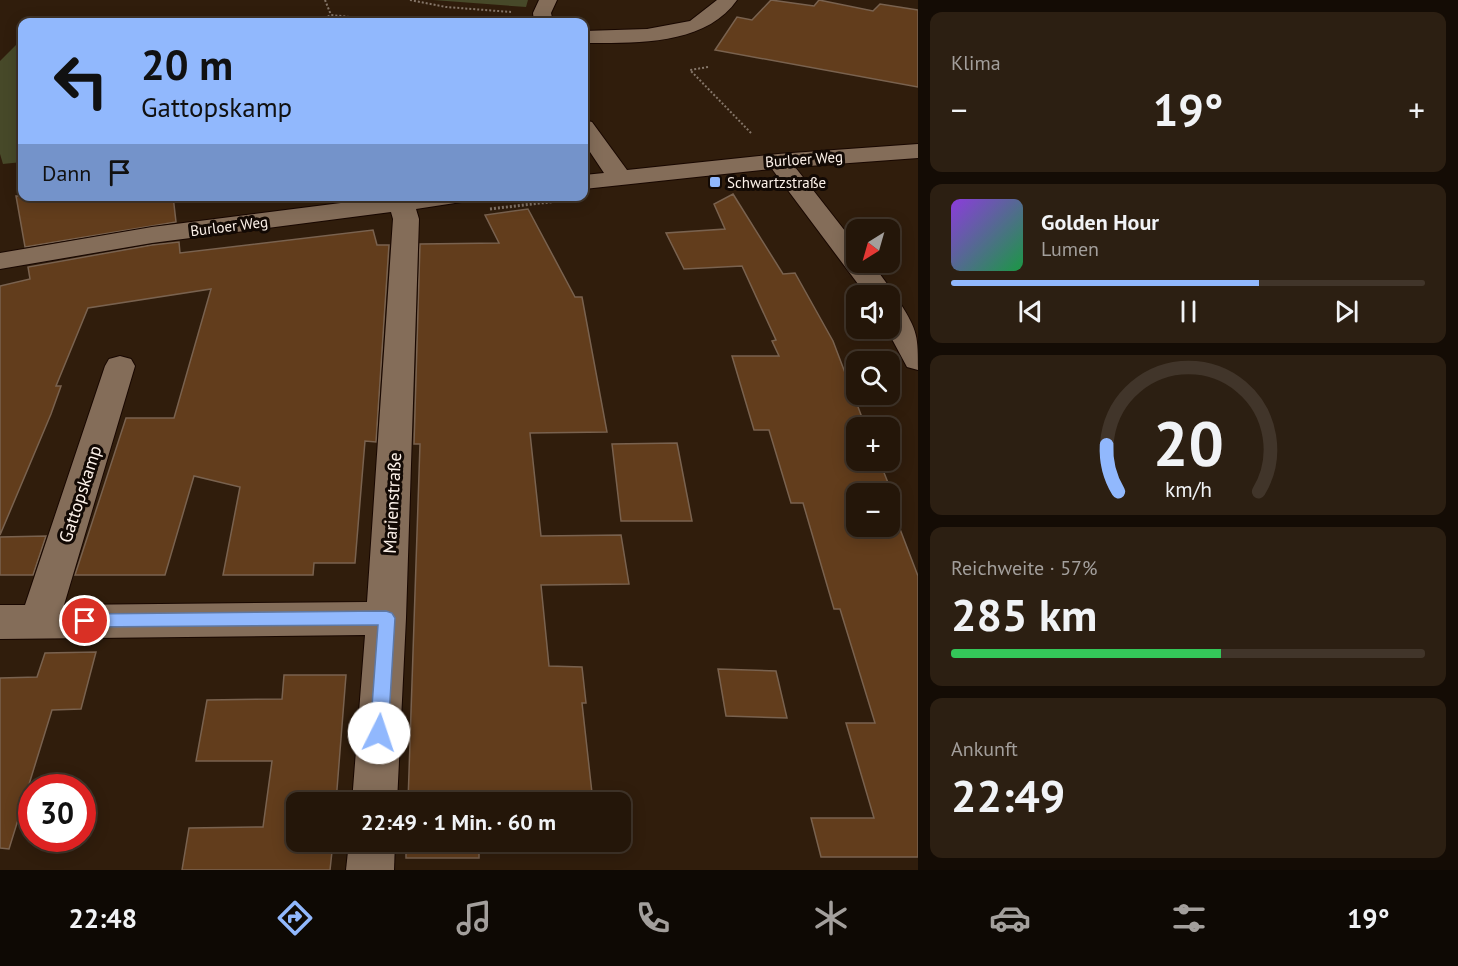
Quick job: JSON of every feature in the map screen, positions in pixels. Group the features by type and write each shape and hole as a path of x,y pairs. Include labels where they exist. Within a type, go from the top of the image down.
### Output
{"street":[{"path":"588,38 647,34 696,26 728,0"},
{"path":"588,133 620,178"},
{"name":"Burloer Weg","path":"588,182 778,161 918,151"},
{"path":"778,161 846,248"},
{"name":"Burloer Weg","path":"0,261 152,235 418,201"},
{"name":"Marienstraße","path":"375,792 386,618 406,219 401,203"},
{"path":"900,327 918,360"},
{"name":"Gattopskamp","path":"39,621 120,366"},
{"path":"0,622 386,618"},
{"path":"370,870 371,852"}],"path":[{"path":"325,0 331,15"},
{"path":"410,0 446,7 545,12"},
{"path":"325,18 331,15 360,18"},
{"path":"708,68 690,70 778,161"}],"green space":[{"path":"433,0 528,0 526,7"},
{"path":"18,43 18,162 3,164 0,154 0,61"}],"building":[{"path":"771,0 814,6 819,0 873,11 880,4 918,10 918,87 715,50 737,17 752,20"},
{"path":"733,194 783,274 795,273 833,341 846,375 846,405 857,405 862,417 846,417 846,471 883,471 888,483 846,483 846,537 900,537 900,529 918,576 918,857 821,857 811,818 874,818 846,723 875,723 840,609 834,609 803,503 791,503 769,430 754,430 732,356 779,356 772,341 776,340 742,266 684,269 666,233 725,229 714,204"},
{"path":"16,196 18,196 18,201 174,201 176,222 25,247"},
{"path":"528,209 575,297 582,297 607,432 530,433 541,536 621,535 629,584 541,585 549,666 582,667 586,703 582,703 592,792 408,792 420,444 414,444 420,244 499,243 485,215"},
{"path":"373,230 377,245 389,245 376,442 365,441 355,563 314,563 313,575 223,575 240,487 194,476 165,575 75,575 126,418 174,418 211,289 88,308 56,386 61,386 51,414 0,535 0,286 30,279 28,267 152,245 179,242 180,253"},
{"path":"677,443 692,521 621,521 612,444"},
{"path":"46,536 33,575 0,575 0,537"},
{"path":"96,652 81,709 52,710 32,774 18,774 18,820 9,849 0,848 0,678 37,677 45,653"},
{"path":"718,669 776,671 787,718 726,716"},
{"path":"284,675 346,675 337,792 286,792 286,852 332,852 330,870 182,870 189,828 263,827 272,761 196,761 207,700 282,699"},
{"path":"406,852 479,852 479,858 406,858"}],"place":[{"name":"Schwartzstraße","path":"715,182"}],"route":[{"path":"85,621 386,618 379,733"}]}
